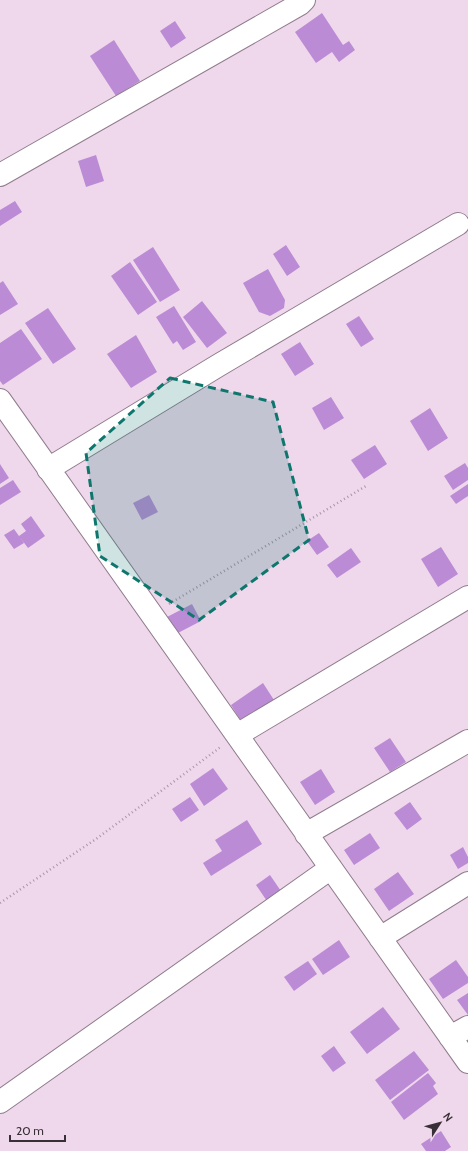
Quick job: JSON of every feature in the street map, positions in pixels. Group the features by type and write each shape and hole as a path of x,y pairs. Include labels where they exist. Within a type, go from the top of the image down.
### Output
{"street":[{"path":"0,175 300,4 304,0"},
{"path":"48,469 212,369 458,224"},
{"path":"0,400 380,938 459,1032 468,1062"},
{"path":"237,735 468,597"},
{"path":"306,834 468,741"},
{"path":"0,1102 331,868"},
{"path":"380,938 468,883"}],"path":[{"path":"151,614 366,486"},
{"path":"0,903 96,840 237,735"}],"highlighted area":[{"path":"170,378 273,402 309,540 199,620 100,556 86,453"}],"building":[{"path":"322,13 343,45 349,41 355,50 339,62 332,52 316,63 295,32"},
{"path":"175,21 186,38 171,48 160,31"},
{"path":"114,40 140,81 116,96 90,56"},
{"path":"96,155 104,181 86,187 78,161"},
{"path":"15,201 22,212 0,226 0,210"},
{"path":"286,245 300,267 287,276 273,254"},
{"path":"153,247 180,290 160,302 133,260"},
{"path":"130,262 157,302 138,315 111,276"},
{"path":"268,269 285,300 284,308 270,316 259,312 243,283"},
{"path":"3,281 18,304 0,315 0,283"},
{"path":"202,301 227,333 207,348 183,317"},
{"path":"174,306 196,342 183,350 177,341 173,344 156,317"},
{"path":"48,308 76,349 53,364 25,323"},
{"path":"359,316 374,339 361,347 346,324"},
{"path":"21,329 42,359 3,385 0,381 0,343"},
{"path":"136,335 157,372 131,388 107,354"},
{"path":"300,342 314,364 295,376 281,354"},
{"path":"331,397 344,418 324,430 312,408"},
{"path":"430,408 448,438 428,451 410,421"},
{"path":"375,445 387,464 364,479 351,460"},
{"path":"465,463 468,468 468,480 453,490 444,476"},
{"path":"0,464 9,478 0,484"},
{"path":"13,480 21,492 0,505 0,488"},
{"path":"468,484 468,496 456,504 450,496"},
{"path":"149,495 158,512 142,520 133,503"},
{"path":"31,516 45,536 28,548 19,536 26,531 21,524"},
{"path":"14,529 24,543 14,549 4,535"},
{"path":"319,533 329,547 317,555 307,541"},
{"path":"441,547 458,574 438,587 421,559"},
{"path":"351,548 361,562 337,578 327,565"},
{"path":"192,604 201,621 176,634 167,617"},
{"path":"263,683 274,700 241,721 231,705"},
{"path":"390,738 406,762 390,772 374,748"},
{"path":"213,768 228,789 204,806 190,784"},
{"path":"321,769 335,792 315,805 300,782"},
{"path":"190,797 199,810 181,822 172,809"},
{"path":"410,802 422,819 407,830 394,813"},
{"path":"247,820 262,844 211,876 203,863 222,851 215,840"},
{"path":"370,833 380,848 354,865 344,850"},
{"path":"463,847 468,857 468,863 458,869 450,855"},
{"path":"398,872 414,894 389,911 374,889"},
{"path":"270,875 283,894 269,904 256,885"},
{"path":"339,940 350,957 323,975 312,959"},
{"path":"456,960 468,977 468,983 443,999 429,979"},
{"path":"308,961 317,974 294,991 284,977"},
{"path":"468,993 468,1015 457,1000"},
{"path":"383,1007 400,1029 367,1054 350,1032"},
{"path":"334,1046 346,1063 333,1072 321,1056"},
{"path":"414,1051 429,1070 390,1100 375,1080"},
{"path":"428,1073 436,1083 433,1086 438,1094 404,1120 391,1102"},
{"path":"441,1131 451,1147 445,1151 426,1151 421,1144"}]}
